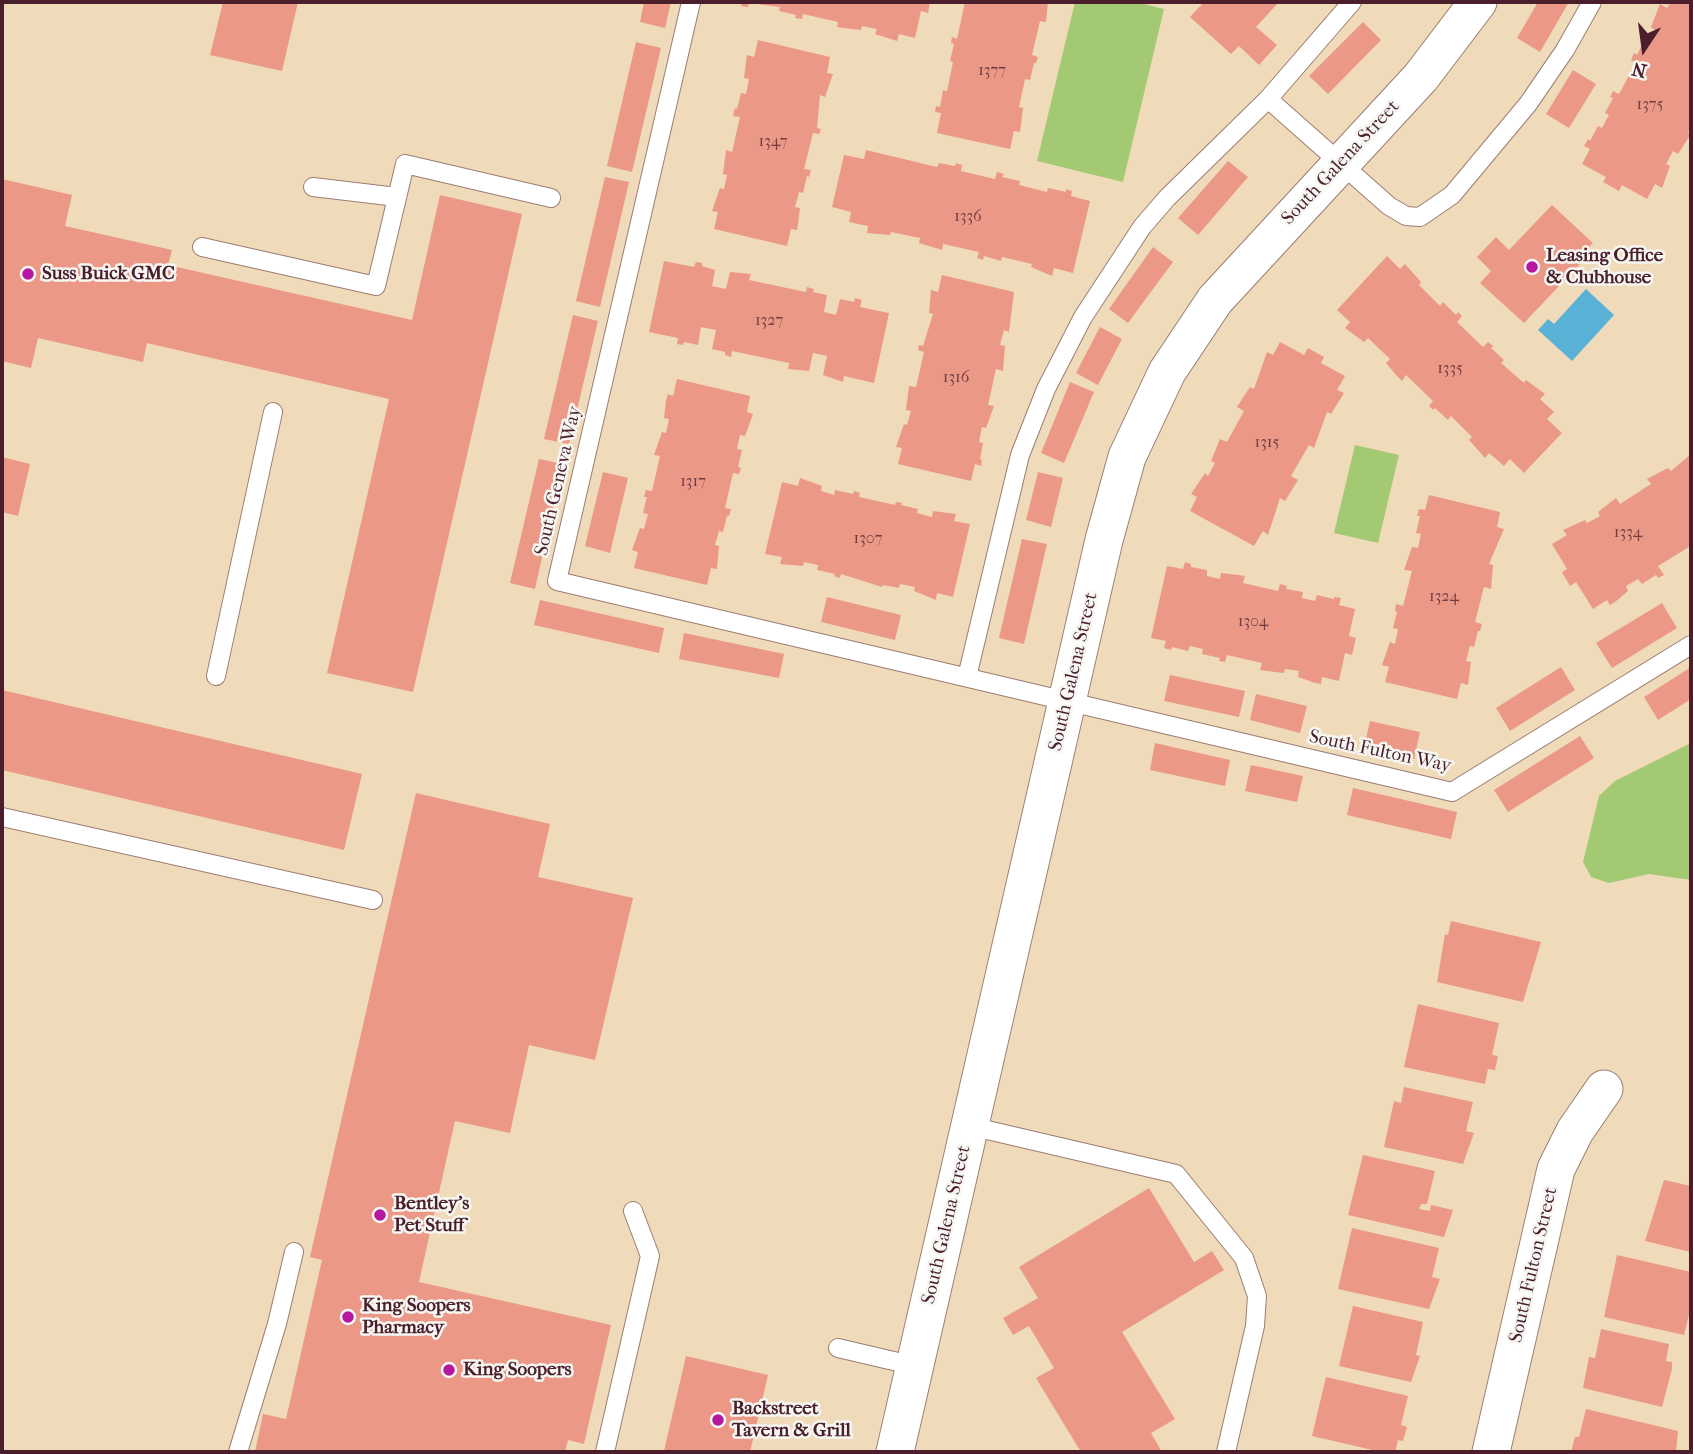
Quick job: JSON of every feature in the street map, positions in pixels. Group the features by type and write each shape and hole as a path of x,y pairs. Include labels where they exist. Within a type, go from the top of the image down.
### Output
{"street":[{"name":"South Galena Street","path":"895,1452 1114,500 1127,457 1151,402 1181,348 1215,300 1446,47 1478,2"},
{"name":"South Fulton Street","path":"1491,1452 1556,1169 1574,1131 1604,1089"}],"lane":[{"name":"South Geneva Way","path":"691,2 557,581 1068,702"},
{"path":"967,677 1013,478 1030,427 1059,359 1100,288 1142,228 1167,198 1268,99 1352,2"},
{"path":"1268,99 1395,210 1411,218 1430,213 1452,195 1528,104 1565,50 1592,2"},
{"path":"202,247 376,286 405,164 551,198"},
{"path":"313,187 397,197"},
{"path":"216,676 273,412"},
{"name":"South Fulton Way","path":"1068,702 1452,792 1691,645"},
{"path":"2,817 373,900"},
{"path":"970,1126 1176,1174 1244,1258 1257,1296 1255,1326 1226,1452"},
{"path":"605,1452 650,1256 633,1211"},
{"path":"238,1452 277,1324 294,1252"},
{"path":"838,1348 915,1366"}],"green space":[{"path":"1075,2 1136,2 1164,9 1123,182 1037,161"},
{"path":"1355,445 1399,455 1378,543 1334,533"},
{"path":"1691,743 1691,880 1649,874 1609,883 1591,877 1583,862 1599,796 1615,781"}],"water":[{"path":"1586,289 1614,315 1572,361 1538,330 1548,319 1554,324"}],"building":[{"path":"223,2 298,2 282,71 210,55"},
{"path":"644,2 671,2 665,28 640,22"},
{"path":"742,2 930,2 928,13 921,11 915,38 899,34 897,41 875,34 877,29 862,26 861,30 837,27 838,22 803,14 802,19 795,18 796,15 779,11 780,7 749,3 748,7 741,6"},
{"path":"965,2 1048,2 1046,22 1040,21 1032,55 1038,57 1030,80 1025,79 1019,107 1023,108 1020,132 1014,131 1010,149 937,133 941,113 935,112 936,106 940,107 943,90 947,91 953,62 950,61 954,44 951,43 952,37 957,39"},
{"path":"1204,2 1279,2 1256,27 1277,45 1259,65 1239,46 1231,54 1190,17"},
{"path":"1538,2 1569,2 1540,52 1517,38"},
{"path":"1671,2 1691,4 1691,125 1688,132 1691,134 1678,154 1673,151 1666,164 1670,166 1662,188 1655,184 1647,199 1622,185 1619,191 1603,182 1606,177 1582,164 1590,149 1584,146 1598,126 1602,128 1609,115 1605,113 1613,98 1610,97 1613,91 1619,94 1636,63 1631,60 1634,53 1637,55 1645,39 1649,42 1655,30 1651,27 1660,4 1667,8"},
{"path":"1363,22 1381,40 1328,94 1309,76"},
{"path":"758,40 830,57 827,73 833,74 825,97 820,95 817,128 821,129 819,134 813,133 804,169 811,170 803,193 799,192 795,207 800,208 797,230 791,229 787,246 714,229 718,212 712,211 720,188 724,189 727,175 723,174 726,150 732,152 740,117 733,116 741,93 746,94 749,79 744,78 747,55 754,57"},
{"path":"636,42 661,48 632,172 607,166"},
{"path":"1573,70 1596,84 1569,128 1546,114"},
{"path":"866,150 937,167 939,163 955,166 956,163 962,165 961,171 995,179 997,172 1004,174 1002,177 1020,181 1019,185 1047,192 1048,188 1066,192 1066,189 1072,191 1071,196 1090,201 1073,273 1054,268 1052,276 1031,267 1032,264 1002,257 1001,261 984,256 983,260 977,258 979,252 943,244 942,250 919,243 920,238 891,232 890,235 867,233 868,226 849,222 851,212 832,207 844,155 864,159"},
{"path":"1228,161 1248,177 1198,235 1178,218"},
{"path":"605,177 629,182 600,307 576,301"},
{"path":"2,179 72,195 65,226 172,250 168,265 412,320 440,195 522,214 413,692 327,673 389,399 147,343 143,362 38,338 31,368 2,361"},
{"name":"Leasing Office & Clubhouse","path":"1552,205 1593,243 1576,260 1580,264 1524,323 1480,283 1491,271 1477,257 1496,237 1509,250"},
{"path":"1153,247 1173,262 1128,323 1109,309"},
{"path":"1387,256 1400,269 1405,264 1421,282 1419,285 1440,306 1443,302 1456,315 1458,312 1462,316 1457,322 1483,347 1488,342 1504,360 1501,363 1524,383 1526,380 1545,394 1540,399 1554,412 1547,419 1562,433 1524,473 1510,459 1504,466 1489,453 1485,458 1469,440 1472,437 1451,416 1448,420 1435,408 1433,410 1429,406 1433,401 1406,375 1402,381 1397,376 1386,363 1390,359 1368,338 1364,342 1345,328 1350,322 1337,310"},
{"path":"664,261 694,267 696,262 702,263 702,266 715,270 712,286 726,289 730,272 751,274 749,280 806,292 807,287 814,289 813,292 827,295 824,312 836,315 840,299 854,302 855,298 862,300 860,307 889,313 874,383 844,376 843,382 823,375 827,356 813,353 809,371 788,369 789,363 732,351 731,357 725,355 725,352 712,349 716,330 701,327 698,345 684,342 683,345 677,344 678,338 649,332"},
{"path":"942,275 1014,292 1009,332 1004,330 1000,345 1005,346 1003,371 996,369 988,405 994,406 986,428 982,427 979,442 983,443 981,466 975,464 971,481 898,464 902,448 896,447 911,411 906,410 909,386 916,387 924,352 918,350 919,345 923,346 933,314 929,313 931,290 938,292"},
{"path":"573,315 598,321 569,444 544,439"},
{"path":"1100,327 1122,339 1098,385 1076,373"},
{"path":"1280,342 1304,355 1308,348 1324,357 1321,363 1345,376 1337,390 1344,393 1331,414 1327,412 1314,448 1309,445 1291,476 1298,480 1285,501 1280,498 1268,535 1263,531 1254,546 1190,511 1197,497 1191,494 1205,473 1208,476 1215,463 1211,461 1220,439 1227,442 1244,411 1237,407 1250,387 1254,389 1267,352 1273,355"},
{"path":"677,379 750,396 747,412 753,414 745,436 740,435 737,449 742,450 738,467 741,468 739,474 733,473 725,508 731,509 723,532 719,531 715,545 719,546 717,569 711,568 707,585 634,568 638,552 632,550 640,528 644,529 648,514 643,513 647,497 644,497 646,490 652,491 660,456 654,455 662,432 666,433 669,419 664,418 666,401 668,394 673,396"},
{"path":"1070,382 1094,392 1064,463 1041,453"},
{"path":"1691,454 1691,550 1689,547 1658,566 1664,575 1658,578 1656,575 1642,584 1638,579 1626,586 1628,591 1615,602 1610,605 1607,600 1593,609 1576,582 1570,586 1562,572 1567,569 1552,544 1567,535 1563,530 1600,516 1598,512 1616,498 1620,504 1651,484 1647,479 1668,468 1671,471"},
{"path":"2,457 30,464 18,516 2,512"},
{"path":"539,459 563,464 535,589 510,583"},
{"path":"603,472 628,478 610,553 585,546"},
{"path":"1038,472 1063,478 1051,527 1026,520"},
{"path":"800,478 822,486 821,491 834,495 835,490 853,494 854,491 860,493 859,497 895,505 896,502 902,503 901,505 918,509 917,513 932,517 933,511 956,514 954,521 970,524 953,597 937,593 936,600 914,591 915,587 900,584 899,588 882,587 841,574 840,578 834,576 835,574 817,570 818,565 804,562 803,566 780,564 782,557 765,554 782,482 798,486"},
{"path":"1429,495 1500,512 1497,527 1504,529 1489,564 1493,565 1491,589 1484,587 1475,622 1482,624 1480,631 1474,647 1470,646 1466,661 1471,662 1468,685 1461,683 1457,699 1385,682 1389,667 1382,665 1390,642 1395,644 1398,629 1393,628 1396,604 1403,606 1412,571 1404,570 1412,547 1418,548 1421,534 1416,533 1420,516 1417,516 1419,509 1425,510"},
{"path":"1022,539 1047,544 1024,644 999,638"},
{"path":"1185,562 1191,564 1191,567 1207,570 1207,576 1220,579 1221,573 1245,576 1243,583 1278,591 1280,584 1287,586 1286,589 1303,592 1302,598 1315,601 1317,595 1341,598 1339,605 1355,609 1349,636 1356,638 1352,655 1345,653 1339,681 1322,677 1321,684 1315,683 1298,677 1299,671 1285,669 1284,673 1260,670 1262,663 1227,655 1225,662 1219,661 1220,658 1202,654 1203,649 1190,646 1188,651 1172,647 1171,650 1164,648 1166,641 1151,638 1167,566 1183,569"},
{"path":"827,597 901,615 895,640 821,622"},
{"path":"540,600 664,628 659,653 534,625"},
{"path":"1662,603 1677,628 1612,668 1596,643"},
{"path":"684,633 784,654 779,678 679,659"},
{"path":"1561,667 1575,690 1510,731 1496,708"},
{"path":"1691,667 1691,699 1658,720 1644,697"},
{"path":"1170,675 1245,691 1239,717 1164,701"},
{"path":"2,690 362,774 344,850 2,770"},
{"path":"1256,694 1307,706 1300,733 1250,720"},
{"path":"1370,721 1420,732 1414,759 1364,747"},
{"path":"1580,736 1594,758 1508,812 1494,790"},
{"path":"1155,743 1230,760 1225,786 1150,770"},
{"path":"1251,765 1303,776 1297,802 1245,791"},
{"path":"1353,788 1457,812 1451,839 1347,815"},
{"path":"416,793 550,824 538,877 633,898 595,1060 529,1045 510,1133 455,1121 419,1282 611,1325 584,1444 568,1440 565,1452 255,1452 263,1414 286,1419 322,1260 310,1257"},
{"path":"1451,921 1541,942 1523,1002 1437,982 1445,934 1448,935"},
{"path":"1418,1004 1499,1023 1492,1055 1498,1056 1495,1070 1488,1069 1485,1084 1404,1067"},
{"path":"1404,1087 1473,1102 1466,1131 1474,1133 1463,1164 1384,1147 1394,1101 1401,1103"},
{"path":"1363,1155 1435,1171 1427,1204 1421,1204 1419,1209 1430,1211 1431,1205 1453,1210 1444,1237 1348,1215"},
{"path":"1664,1180 1691,1186 1691,1252 1645,1241"},
{"path":"1149,1188 1194,1262 1212,1251 1224,1270 1122,1332 1175,1419 1151,1433 1162,1452 1081,1452 1036,1378 1054,1368 1029,1326 1013,1335 1003,1318 1038,1298 1019,1267"},
{"path":"1352,1228 1439,1248 1432,1277 1440,1279 1429,1309 1338,1289"},
{"path":"1617,1255 1691,1272 1691,1307 1684,1335 1604,1317"},
{"path":"1353,1306 1423,1322 1416,1355 1420,1356 1411,1382 1339,1366"},
{"path":"1601,1329 1669,1344 1666,1361 1672,1362 1672,1369 1662,1407 1583,1388 1589,1357 1595,1358"},
{"path":"686,1356 768,1375 750,1452 664,1451"},
{"path":"1326,1377 1408,1396 1401,1425 1407,1427 1403,1441 1398,1440 1395,1452 1381,1452 1312,1436"},
{"path":"1586,1409 1678,1431 1676,1452 1571,1452 1575,1437 1579,1437"}],"place":[{"name":"Leasing Office & Clubhouse","path":"1532,267"},
{"name":"Suss Buick GMC","path":"28,274"},
{"name":"Bentley's Pet Stuff","path":"380,1215"},
{"name":"King Soopers Pharmacy","path":"348,1317"},
{"name":"King Soopers","path":"449,1370"},
{"name":"Backstreet Tavern & Grill","path":"718,1420"}]}
